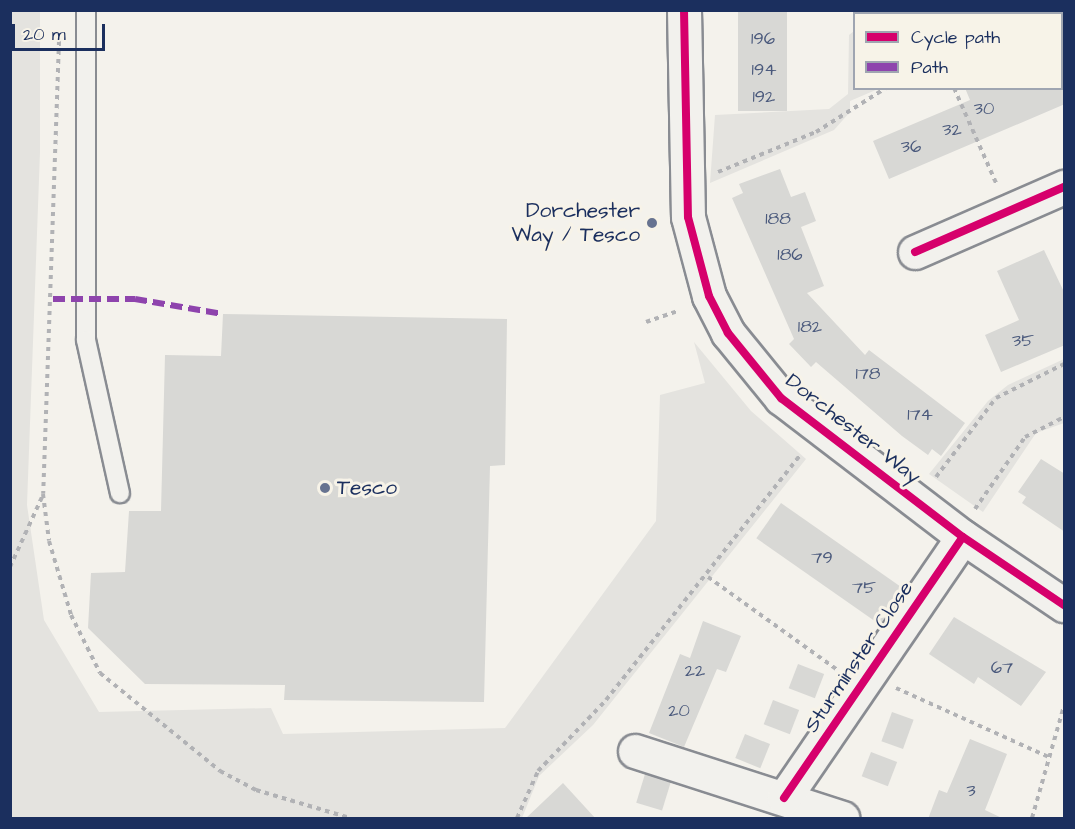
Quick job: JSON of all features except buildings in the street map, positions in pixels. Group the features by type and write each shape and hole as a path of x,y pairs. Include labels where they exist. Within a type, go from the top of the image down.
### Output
{"street":[{"name":"Dorchester Way","path":"684,10 688,175 694,249 728,333 753,371 819,427 963,537 1065,605"},
{"path":"915,252 1065,187"},
{"name":"Sturminster Close","path":"784,798 963,537"},
{"path":"635,751 784,798 842,819"}],"lane":[{"path":"87,10 86,340 120,493"}],"path":[{"path":"688,175 718,172 816,132 883,90"},
{"path":"955,90 1008,212"},
{"path":"646,322 678,311"},
{"path":"917,502 996,398 1065,364"},
{"path":"963,537 971,515 1025,437 1065,417"},
{"path":"517,819 538,771 606,700 708,577 819,427"},
{"path":"10,567 43,494"},
{"path":"708,577 845,675 866,678 1051,758"},
{"path":"1032,819 1065,706"}],"shaded area":[{"path":"880,10 1051,10 1051,11 877,12"},
{"path":"10,11 40,11 40,152 27,505 44,620 99,712 271,708 283,734 505,728 656,521 660,395 705,383 694,342 751,411 806,459 593,725 539,776 522,818 11,818"},
{"path":"853,32 853,90 876,90 850,101 850,112 834,130 710,183 715,115 829,109 848,94 849,35"},
{"path":"1064,359 1064,423 1036,433 983,512 929,474 988,401 1008,385"}],"marked path":[{"path":"53,299 135,299 223,314"}],"cycle path":[{"path":"684,10 688,217 709,296 728,333 781,398 963,537 1064,605"},
{"path":"915,252 1064,187"},
{"path":"784,798 963,537"}],"place":[{"name":"Dorchester Way / Tesco","path":"652,223"},
{"name":"Tesco","path":"325,488"}]}
